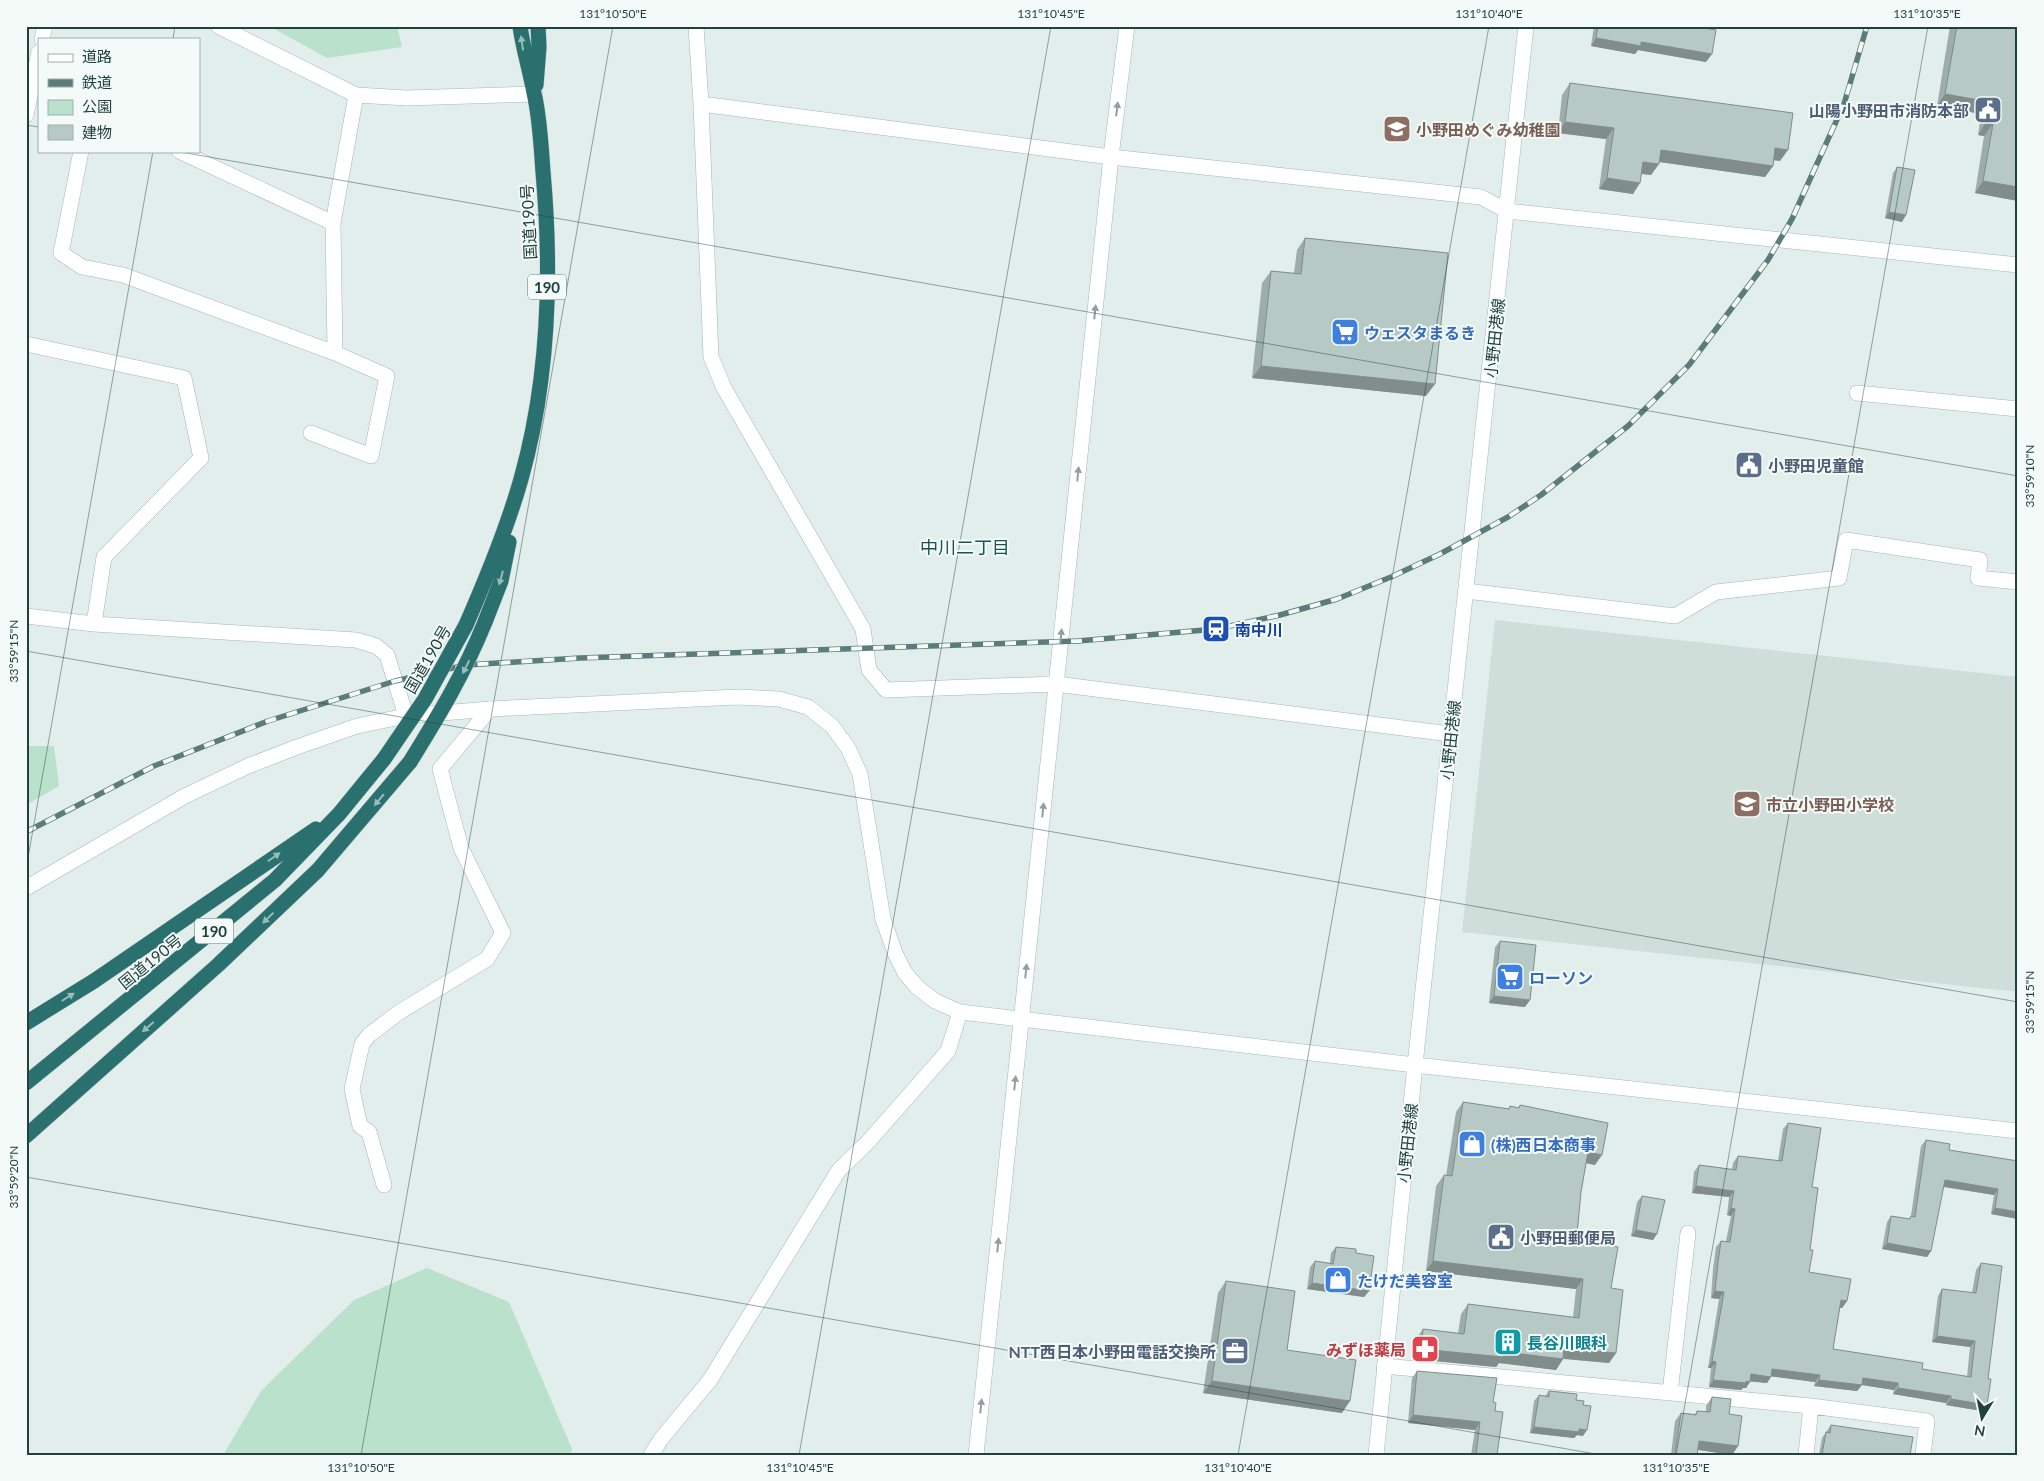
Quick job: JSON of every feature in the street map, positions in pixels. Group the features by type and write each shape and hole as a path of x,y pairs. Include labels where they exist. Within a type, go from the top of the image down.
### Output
{"highway":[{"name":"国道190号","path":"26,1083 275,880 339,814 384,759 425,699 466,624 496,554 521,479 538,398 545,328 549,252 543,172 535,94 523,48 520,26"},
{"name":"国道190号","path":"535,94 540,47 538,26"},
{"path":"26,1136 218,965 318,870 410,762 447,702 468,663 485,622 501,581 521,479"},
{"path":"26,1023 94,981 339,814"}],"street":[{"path":"218,26 356,95 407,98 535,94"},
{"path":"696,26 711,357 724,388 863,628 869,670 886,690 1056,684 1450,734"},
{"path":"976,1455 1111,157 1127,26"},
{"name":"小野田港線","path":"1376,1455 1415,1065 1526,26"},
{"path":"26,115 36,82 38,62"},
{"path":"335,353 333,223 356,95"},
{"path":"701,104 1111,157 1481,197 1507,211 2018,265"},
{"path":"81,152 62,253 82,267 123,275 335,353 386,376 372,456 311,433"},
{"path":"181,152 333,223"},
{"path":"26,344 184,378 201,458 104,557 94,624"},
{"path":"1857,393 2018,409"},
{"path":"1466,591 1675,616 1716,592 1838,578 1846,540 1980,560 1978,578 2018,582"},
{"path":"26,616 94,624 356,640 376,646 387,655 406,716"},
{"path":"26,888 185,796 248,766 357,726 406,716 490,709 737,697 778,699 808,707 832,726 848,748 860,774 883,919 895,953 905,973 918,988 935,1001 960,1012 1415,1065 2018,1130"},
{"path":"384,1185 369,1132 360,1126 352,1089 362,1044 369,1035 398,1013 487,959 503,933 461,848 440,769 490,709"},
{"path":"651,1455 661,1439 710,1380 839,1170 868,1143 948,1051 960,1012"},
{"path":"1670,1393 1688,1233"},
{"path":"1384,1366 1811,1406 1927,1421 1924,1455"},
{"path":"1806,1455 1811,1406"}],"shaded area":[{"name":"市立小野田小学校","path":"1495,620 2018,677 2018,992 1462,932"}],"green space":[{"path":"269,26 397,26 402,47 327,58"},
{"path":"26,746 54,746 59,786 26,805"},
{"path":"427,1268 509,1302 572,1449 570,1455 223,1455 261,1391 354,1300"}],"building":[{"path":"1598,26 1693,26 1716,30 1712,54 1641,42 1641,46 1596,38"},
{"name":"山陽小野田市消防本部","path":"1957,26 2018,26 2018,187 1983,181 1993,124 1986,122 1990,102 1945,94"},
{"path":"1570,83 1793,113 1788,150 1775,148 1773,166 1661,150 1659,164 1643,162 1640,183 1607,178 1614,128 1565,122"},
{"path":"1897,167 1915,170 1906,215 1889,212"},
{"name":"ウェスタまるき","path":"1305,238 1448,253 1435,384 1261,366 1271,271 1301,274"},
{"name":"ローソン","path":"1500,941 1536,945 1530,1000 1494,996"},
{"path":"1463,1102 1509,1109 1510,1106 1519,1108 1520,1105 1608,1123 1602,1155 1588,1152 1581,1192 1577,1234 1581,1235 1580,1240 1618,1247 1611,1288 1623,1290 1616,1353 1564,1348 1563,1359 1504,1352 1503,1357 1421,1349 1423,1329 1464,1334 1468,1304 1579,1318 1583,1279 1433,1261 1444,1175 1452,1176"},
{"path":"1788,1123 1821,1128 1812,1187 1818,1188 1810,1250 1813,1250 1809,1272 1851,1279 1847,1301 1841,1300 1833,1349 1923,1363 1922,1369 1971,1377 1975,1341 1937,1336 1942,1289 1976,1293 1981,1263 2002,1266 1988,1379 1991,1379 1987,1405 1951,1399 1951,1396 1898,1388 1898,1383 1863,1378 1862,1385 1819,1380 1820,1375 1772,1369 1771,1377 1751,1374 1750,1382 1746,1381 1746,1383 1713,1380 1716,1362 1712,1361 1724,1292 1715,1291 1718,1262 1721,1241 1730,1242 1735,1209 1731,1208 1734,1191 1696,1186 1699,1165 1736,1170 1738,1156 1782,1161"},
{"path":"1926,1140 1950,1144 1949,1150 2018,1161 2018,1212 1995,1208 1998,1189 1945,1180 1931,1251 1887,1243 1891,1216 1910,1219 1911,1216 1915,1217"},
{"path":"1642,1196 1665,1200 1657,1234 1636,1230"},
{"name":"たけだ美容室","path":"1336,1247 1356,1249 1356,1253 1374,1256 1369,1291 1312,1283 1315,1261 1333,1264"},
{"name":"NTT西日本小野田電話交換所","path":"1226,1281 1295,1291 1287,1350 1356,1360 1350,1401 1212,1381"},
{"path":"1417,1371 1497,1378 1493,1402 1496,1403 1495,1411 1503,1412 1497,1455 1476,1455 1480,1422 1413,1415"},
{"path":"1549,1391 1577,1394 1576,1400 1584,1401 1583,1405 1591,1406 1587,1430 1579,1429 1579,1432 1534,1427 1539,1395 1549,1397"},
{"path":"1712,1397 1731,1399 1729,1414 1742,1416 1738,1446 1699,1441 1697,1455 1675,1455 1681,1413 1696,1415 1697,1411 1710,1412"},
{"path":"1831,1425 1913,1437 1910,1455 1822,1455 1826,1432 1830,1433"}],"railway":[{"path":"26,832 154,766 268,721 395,681 466,665 580,658 1078,641 1216,629 1280,615 1337,599 1391,577 1440,554 1508,517 1541,495 1628,426 1689,365 1768,260 1792,219 1844,104 1867,26"}],"place":[{"name":"山陽小野田市消防本部","path":"1988,110"},
{"name":"小野田めぐみ幼稚園","path":"1397,129"},
{"name":"ウェスタまるき","path":"1345,332"},
{"name":"小野田児童館","path":"1749,465"},
{"name":"南中川","path":"1216,629"},
{"name":"市立小野田小学校","path":"1747,804"},
{"name":"ローソン","path":"1510,977"},
{"name":"(株)西日本商事","path":"1472,1144"},
{"name":"小野田郵便局","path":"1501,1237"},
{"name":"たけだ美容室","path":"1338,1280"},
{"name":"長谷川眼科","path":"1508,1342"},
{"name":"みずほ薬局","path":"1425,1349"},
{"name":"NTT西日本小野田電話交換所","path":"1235,1351"}],"district":[{"name":"中川二丁目","path":"965,547"}]}
